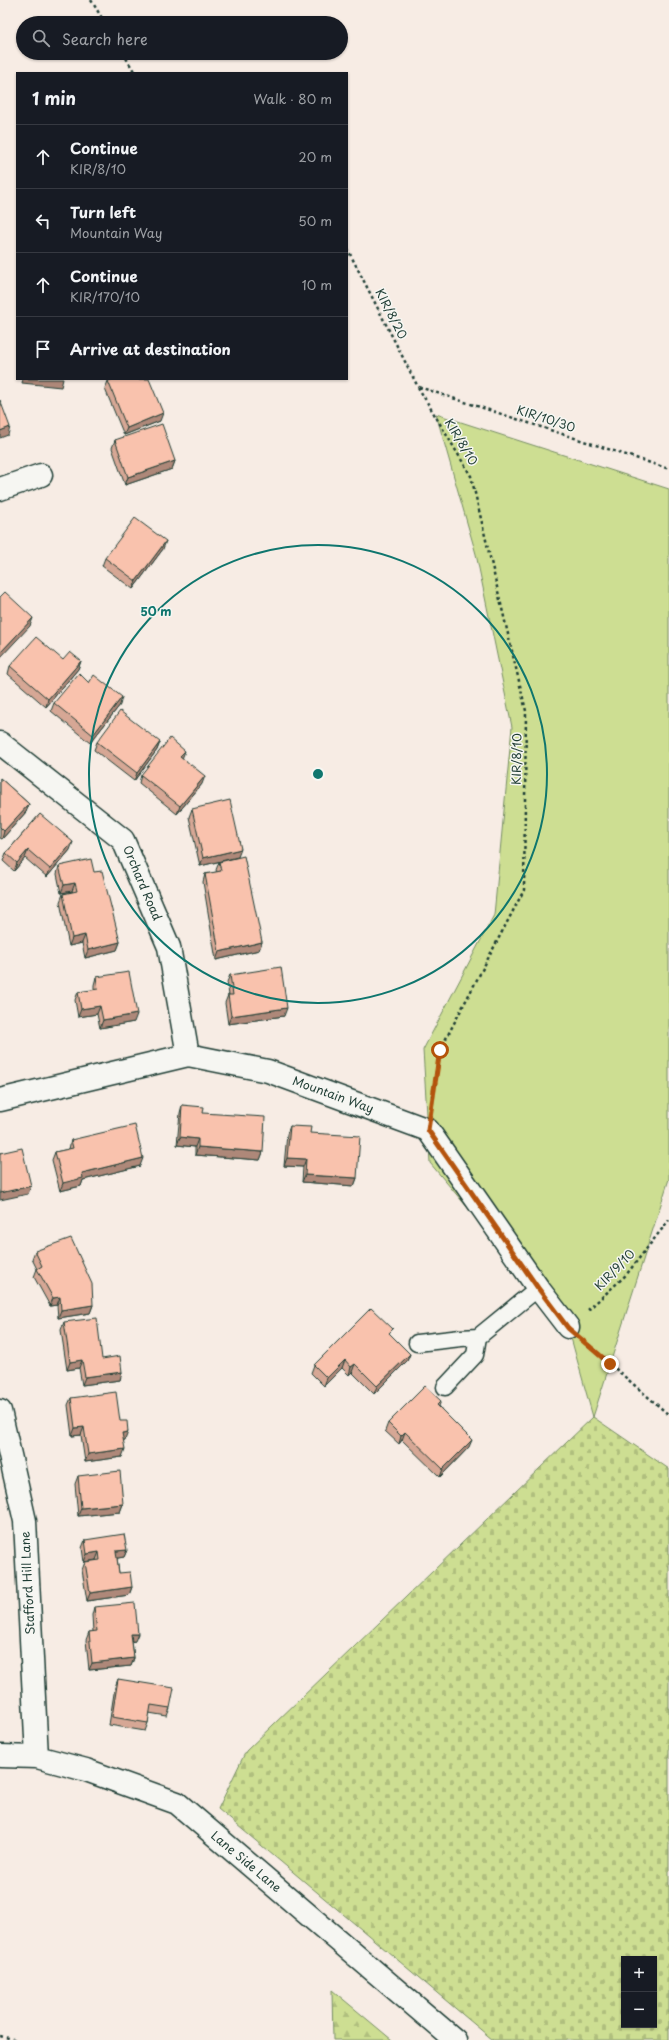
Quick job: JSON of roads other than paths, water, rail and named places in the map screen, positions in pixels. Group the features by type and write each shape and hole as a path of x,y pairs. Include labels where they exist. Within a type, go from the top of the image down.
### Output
{"street":[{"path":"0,489 41,475"},
{"name":"Orchard Road","path":"0,744 123,840 169,947 188,1055"},
{"name":"Mountain Way","path":"0,1100 188,1055 268,1071 428,1130 538,1288"},
{"path":"538,1288 568,1328"},
{"name":"Stafford Hill Lane","path":"0,1411 25,1521 37,1757"},
{"name":"Lane Side Lane","path":"0,1756 37,1757 86,1770 177,1803 455,2040"}],"lane":[{"path":"417,1343 478,1337 538,1288"},
{"path":"445,1387 475,1355 478,1337"}]}
